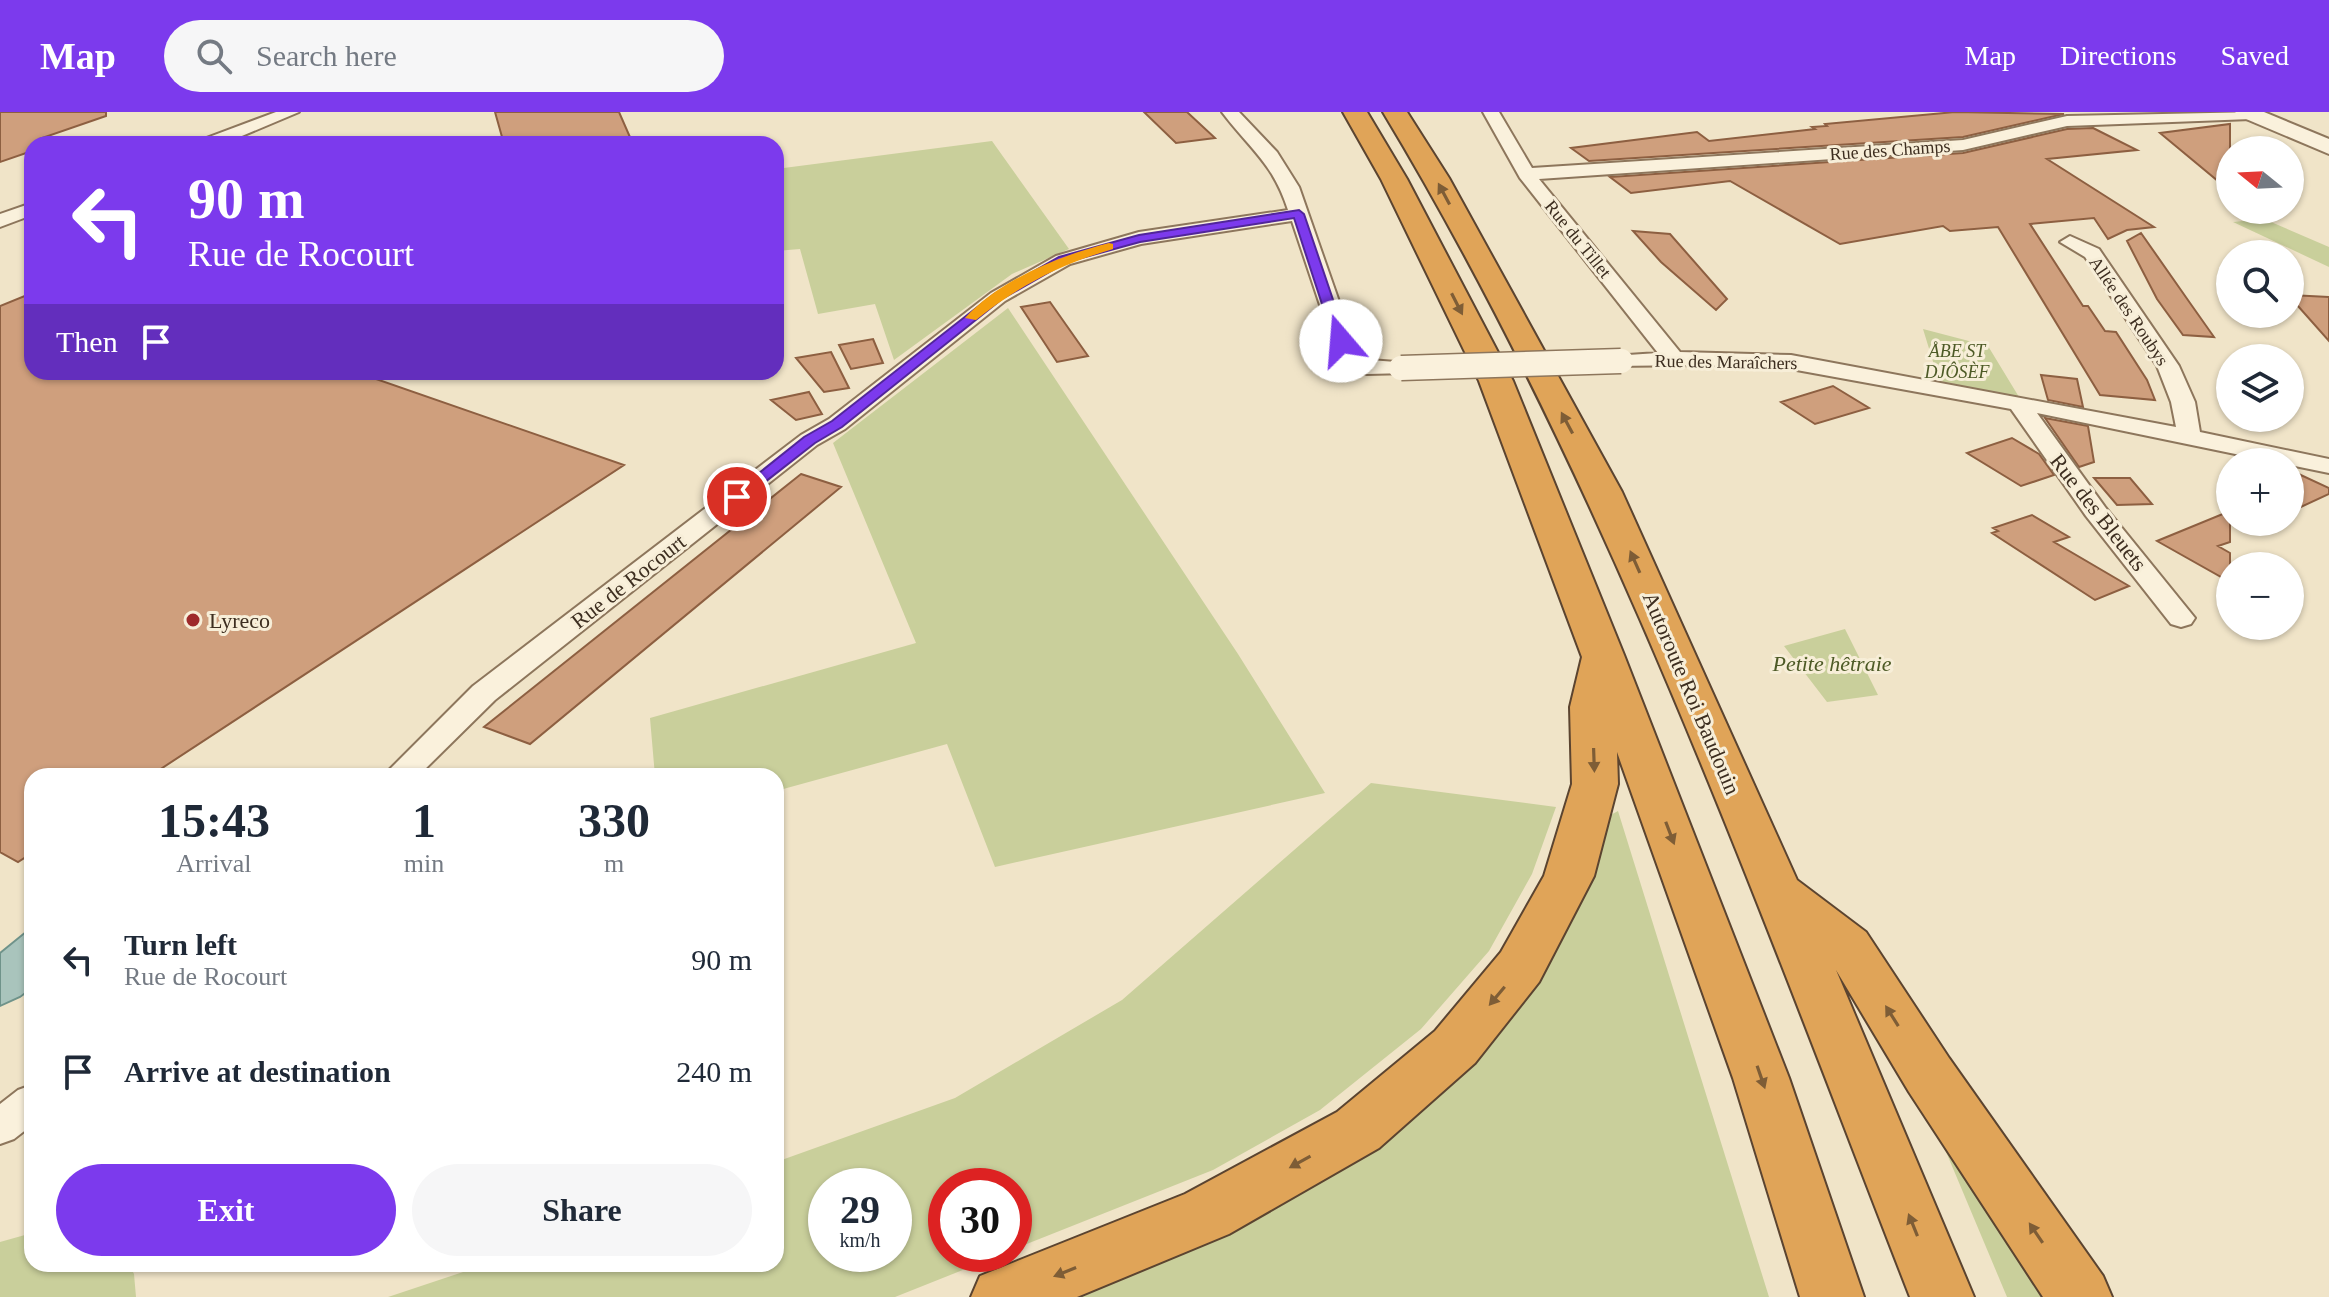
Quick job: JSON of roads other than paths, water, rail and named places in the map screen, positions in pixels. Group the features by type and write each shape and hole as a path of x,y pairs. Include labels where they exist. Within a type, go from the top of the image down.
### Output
{"highway":[{"path":"1355,112 1394,179 1496,381 1603,655 1761,1078 1832,1297"},
{"name":"Autoroute Roi Baudouin","path":"1395,112 1436,178 1604,492 1777,891 1942,1297"},
{"path":"1003,1297 1221,1206 1358,1130 1455,1047 1520,967 1569,876 1595,784 1592,707 1603,655"},
{"path":"1777,891 1848,946 1929,1075 2080,1297"}],"street":[{"path":"227,136 291,112"},
{"path":"1230,112 1271,156 1290,187 1299,214"},
{"name":"Rue du Tillet","path":"1491,112 1526,174 1674,359"},
{"path":"2249,113 2329,147"},
{"name":"Rue des Champs","path":"1526,174 1963,145 2046,124 2093,116 2249,113"},
{"path":"0,221 24,212"},
{"name":"Rue des Maraîchers","path":"1299,214 1348,360 1367,367 1674,359 1791,362 2020,403 2329,466"},
{"name":"Rue de Rocourt","path":"407,768 484,693 998,297 1063,260 1124,242 1299,214"},
{"name":"Allée des Roubys","path":"2070,242 2092,253 2168,366 2183,402 2189,436"},
{"name":"Rue des Bleuets","path":"2020,403 2095,511 2181,618"},
{"path":"0,1127 24,1108"}],"water":[{"path":"24,934 24,994 0,1006 0,953"}],"place":[{"name":"Lyreco","path":"193,620"}],"park label":[{"name":"ÅBE ST DJÔSÈF","path":"1957,361"},
{"name":"Petite hêtraie","path":"1832,663"}]}
